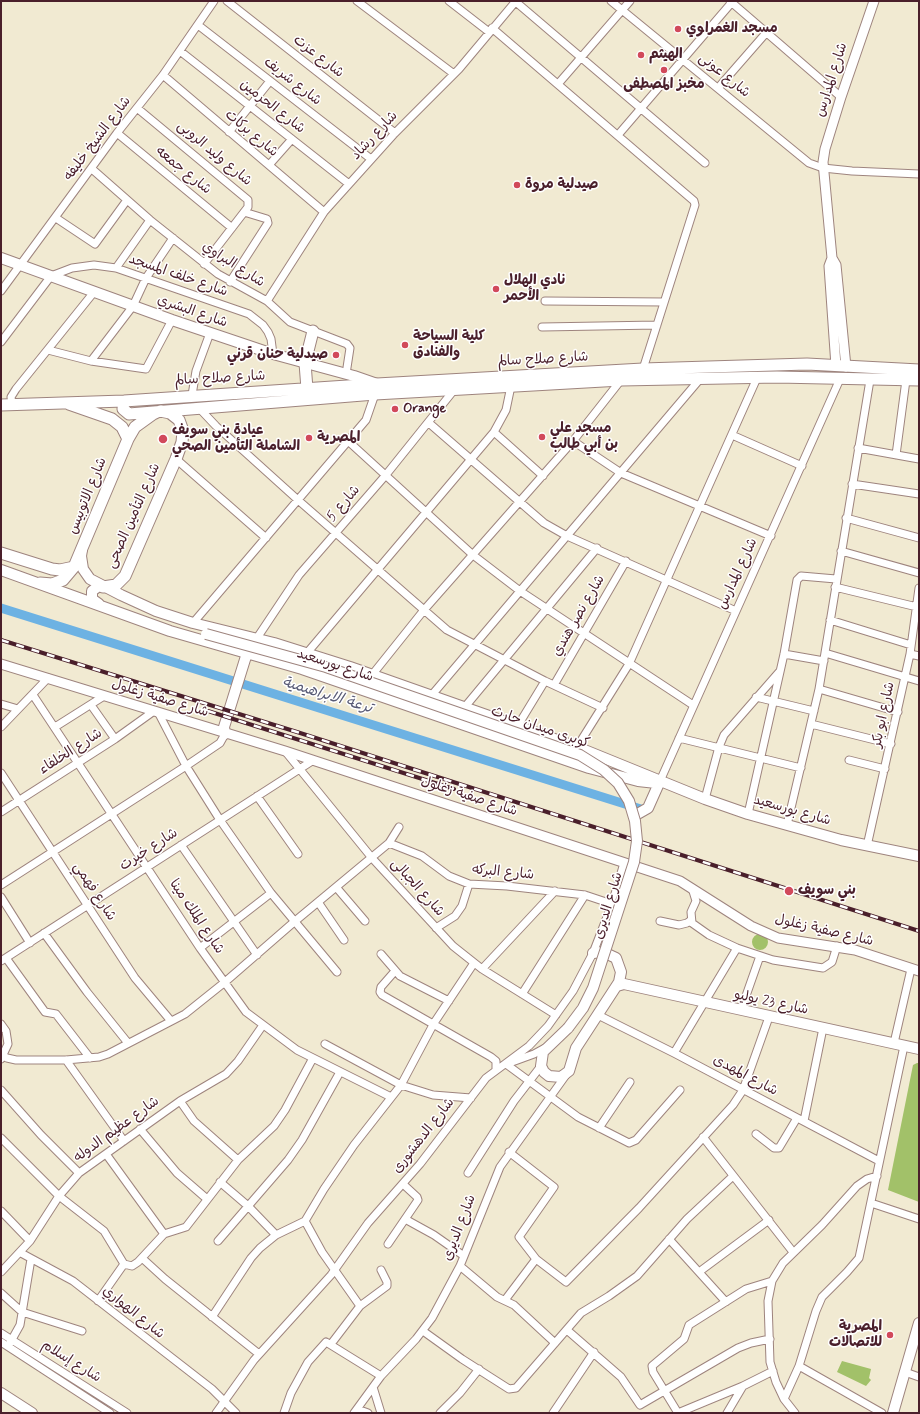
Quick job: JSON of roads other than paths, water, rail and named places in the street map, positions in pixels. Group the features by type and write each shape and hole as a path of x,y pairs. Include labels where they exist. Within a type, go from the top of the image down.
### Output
{"main road":[{"name":"شارع البشري","path":"1,258 210,333 273,354 346,374 376,389"},
{"path":"307,388 305,363 312,331"},
{"name":"شارع صلاح سالم","path":"124,401 123,409 129,414 376,389 643,369 792,364 919,370"},
{"name":"شارع صلاح سالم","path":"6,404 124,401 192,396 250,394 307,388 454,390 621,380 757,378 919,380"},
{"path":"64,402 112,419 122,427 128,439"},
{"name":"شارع الاتوبيس","path":"40,583 52,584 63,580 74,567 128,439 140,421 160,411"},
{"name":"شارع التأمين الصحى","path":"104,586 116,585 125,576 176,459 184,436 182,425 175,416 160,411"},
{"name":"شارع بورسعيد","path":"82,550 81,563 90,579 138,604 193,623 257,638 372,675 577,747 705,799 748,814 787,826 867,846 919,856"},
{"path":"1,553 52,570 74,567"},
{"name":"شارع بورسعيد","path":"1,570 170,631 247,653 345,684 455,723 613,775 651,783 660,781"},
{"path":"98,604 95,603 91,595 95,588 104,586"},
{"name":"كوبرى ميدان حارث","path":"170,631 206,634 326,667 575,754 597,764 612,776 624,792 633,811 637,831 636,852 593,988 583,1008 568,1028 547,1047"},
{"path":"225,734 224,727 247,653"},
{"path":"455,723 459,722 464,716 464,708"},
{"path":"634,816 648,808 660,781"},
{"path":"593,953 609,953 616,958 621,967 621,977 617,986"},
{"name":"شارع 23 يوليو","path":"617,986 624,984 919,1049"},
{"name":"شارع الديرى","path":"566,1074 569,1071 576,1048 617,986"},
{"path":"547,1047 541,1059 541,1066 544,1072 555,1078 566,1074"},
{"path":"893,1413 918,1328"},
{"path":"1,1393 32,1413"}],"street":[{"name":"شارع الشيخ خليفه","path":"1,291 117,133 180,51 214,1"},
{"name":"شارع عزت","path":"227,1 395,132"},
{"path":"449,1 490,30 558,84 694,201 695,205 643,369"},
{"name":"شارع رشاد","path":"267,301 324,212 395,132 454,74 516,1"},
{"path":"516,1 705,163"},
{"name":"شارع عونى","path":"611,1 803,159 823,168"},
{"path":"558,84 630,1"},
{"name":"شارع المدارس","path":"841,367 836,265 832,258 823,168 825,149 874,1"},
{"path":"362,2 454,74"},
{"path":"618,136 732,2 841,97"},
{"name":"شارع شريف","path":"198,25 371,159"},
{"path":"718,88 766,33"},
{"name":"شارع الحرمين","path":"180,51 349,184"},
{"name":"شارع بركات","path":"162,75 324,212"},
{"path":"229,132 270,81"},
{"name":"شارع وليد الروبى","path":"137,108 246,198 248,205 244,212"},
{"name":"شارع جمعه","path":"117,133 232,228"},
{"path":"269,165 292,139"},
{"path":"823,168 919,174"},
{"name":"شارع البراوي","path":"92,169 150,220 204,264 230,282 267,301 290,322 349,345 346,374"},
{"path":"56,218 94,244 127,200"},
{"path":"204,264 244,212 267,219 268,223 230,282"},
{"path":"116,268 150,220"},
{"path":"91,361 133,306 146,278 172,238"},
{"name":"شارع خلف المسجد","path":"51,276 79,266 116,268 249,314 263,325 268,332 271,339 273,354"},
{"path":"1,342 51,276"},
{"path":"6,404 16,389 94,292"},
{"path":"545,302 664,302"},
{"path":"48,350 91,361 146,369 172,320"},
{"path":"542,327 656,325"},
{"path":"192,396 196,371 210,333"},
{"path":"577,747 603,708 629,664 757,378"},
{"path":"431,696 700,379"},
{"name":"شارع المدارس","path":"660,781 840,379"},
{"path":"372,675 424,610 573,441 621,380"},
{"path":"787,826 802,768 825,657 846,518 870,380"},
{"path":"896,455 906,380"},
{"path":"307,653 494,432 506,410 511,386"},
{"path":"193,623 366,420 376,389"},
{"name":"شارع 5","path":"257,638 291,585 385,476 454,390"},
{"path":"199,408 216,426 298,500 447,630 474,645 603,708"},
{"path":"429,423 544,523 567,536 598,548 736,611"},
{"path":"494,432 543,476"},
{"path":"732,435 802,466"},
{"path":"348,441 425,513 473,555 546,609 693,706"},
{"path":"573,441 621,473 700,508 771,536"},
{"path":"858,448 919,459"},
{"path":"176,459 266,538"},
{"path":"852,484 919,494"},
{"path":"846,518 919,538"},
{"path":"464,708 598,548"},
{"path":"841,551 919,572"},
{"name":"شارع نصر هندي","path":"554,685 626,561"},
{"path":"748,814 784,654 798,578 801,576 836,583 917,607"},
{"name":"شارع ابو بكر","path":"867,846 910,654 917,618 919,588"},
{"path":"830,620 911,645"},
{"path":"784,654 825,657 919,681"},
{"path":"910,654 919,656"},
{"name":"شارع صفية زغلول","path":"1,664 284,752 636,867 688,886 746,923 771,935 791,941 837,946 854,950 915,970"},
{"path":"705,799 719,747 727,730 780,670"},
{"path":"1,727 48,678"},
{"path":"517,727 545,680"},
{"path":"819,689 898,712"},
{"name":"شارع الملك مينا","path":"33,695 200,948 246,1012 285,1042 313,1058 391,1097"},
{"path":"55,727 104,696"},
{"path":"756,698 814,711"},
{"path":"1,704 18,709"},
{"path":"92,705 115,739"},
{"path":"156,712 186,766 220,820 271,893 337,972"},
{"name":"شارع الخلفاء","path":"1,812 156,712"},
{"path":"811,724 891,744"},
{"path":"1,885 186,766 220,743 225,734"},
{"path":"680,738 802,768"},
{"name":"شارع الجبالى","path":"284,752 372,858 453,946 482,969 556,1014"},
{"path":"849,760 885,769"},
{"name":"شارع خيرت","path":"4,960 312,761"},
{"name":"شارع فهمي","path":"1,773 134,978 171,1021"},
{"path":"257,796 298,854"},
{"path":"1,1024 6,1031 8,1044 2,1057 12,1060 66,1060 90,1058 108,1054 185,1014 372,858 389,843 399,827"},
{"name":"شارع البركه","path":"389,843 422,856 449,876 469,884 585,894 623,908"},
{"path":"181,845 257,955"},
{"name":"شارع الدهشورى","path":"216,1413 259,1354 334,1270 368,1223 403,1184 486,1078 539,1037 573,991 593,953 612,904 624,863"},
{"name":"شارع الديرى","path":"609,953 636,867"},
{"path":"436,928 455,916 462,906 469,884"},
{"path":"688,886 694,892 696,901 691,912 691,920 694,925 709,935 736,948 760,956 823,968 832,962 837,946"},
{"path":"336,888 365,921"},
{"path":"482,969 555,891"},
{"path":"200,948 271,893"},
{"path":"522,994 585,894"},
{"path":"1,897 30,943"},
{"path":"318,902 344,940"},
{"path":"660,921 679,925 691,920"},
{"path":"44,933 87,992 128,1043"},
{"path":"674,1053 736,948"},
{"path":"381,954 394,971 409,981 449,1001"},
{"path":"741,1010 760,956"},
{"path":"4,960 45,1012 56,1014 90,1058"},
{"path":"212,1317 251,1258 260,1248 276,1235 305,1221 324,1189 354,1145 401,1085 434,1024 474,963"},
{"path":"784,1399 799,1366 816,1311 822,1297 859,1258 877,1176 899,1045 915,970"},
{"path":"394,971 381,987 380,992 492,1057 496,1062 496,1070"},
{"name":"شارع المهدى","path":"598,1015 674,1053 879,1161"},
{"path":"509,1152 554,1187 519,1237 536,1259 563,1281 567,1281 640,1208 733,1105 743,1090 769,1017"},
{"name":"شارع عظيم الدوله","path":"1,1272 21,1253 59,1196 79,1173 180,1101 226,1074 238,1061 262,1025"},
{"path":"756,1134 774,1148 778,1148 800,1120 823,1028"},
{"path":"325,1044 401,1085 433,1095 471,1098"},
{"name":"كوبرى ميدان حارث","path":"506,1064 534,1054 547,1047"},
{"path":"1,1138 59,1196 104,1231 124,1264 132,1266 142,1258 164,1234 186,1227 238,1160 274,1126 286,1110 313,1058"},
{"path":"66,1060 124,1141"},
{"path":"506,1064 549,1097 578,1116 629,1143 633,1143 680,1090"},
{"path":"468,1173 541,1066"},
{"path":"218,1241 288,1160 302,1140 340,1072"},
{"name":"شارع الديرى","path":"355,1411 382,1376 423,1330 460,1266 494,1180 509,1152 566,1074"},
{"path":"599,1128 630,1082"},
{"path":"1,1090 41,1135 79,1173"},
{"path":"180,1101 194,1121 238,1160"},
{"path":"140,1129 177,1174 207,1199"},
{"path":"703,1137 793,1252"},
{"path":"106,1154 164,1234"},
{"path":"423,1330 479,1370 509,1389 516,1388 581,1313 609,1296 637,1276 669,1238 733,1176"},
{"path":"795,1413 784,1399 770,1362 768,1301 772,1281 776,1271 793,1252 822,1225 862,1182 877,1176"},
{"path":"220,1182 248,1206 276,1235"},
{"path":"388,1244 418,1200 417,1197 403,1184"},
{"path":"871,1203 919,1219"},
{"path":"1,1211 30,1241"},
{"path":"405,1219 434,1235 464,1256"},
{"path":"699,1272 769,1220"},
{"path":"305,1221 334,1270 360,1306"},
{"path":"669,1238 726,1302"},
{"name":"شارع الهواري","path":"21,1253 73,1281 224,1401 236,1413"},
{"path":"4,1344 12,1340 18,1331 31,1258"},
{"path":"142,1258 212,1317 259,1354"},
{"path":"505,1300 536,1259"},
{"path":"98,1301 124,1264"},
{"path":"460,1266 497,1297 514,1305 555,1343"},
{"path":"331,1344 360,1306 387,1286 387,1282 381,1270"},
{"path":"743,1386 678,1413 666,1390 653,1372 652,1366 684,1339 689,1325 754,1286 772,1281"},
{"path":"1,1293 22,1312 82,1331"},
{"path":"567,1330 621,1377 638,1404 642,1405 738,1348 751,1343 770,1339"},
{"name":"شارع إسلام","path":"1,1333 127,1413"},
{"path":"284,1413 291,1393 308,1362 325,1342 331,1344 382,1376"},
{"name":"شارع إسلام","path":"4,1344 110,1413"},
{"path":"553,1413 572,1387 594,1352"},
{"path":"799,1366 882,1413"},
{"path":"440,1413 460,1393 479,1370"},
{"path":"688,1413 773,1371"},
{"path":"905,1372 919,1377"},
{"path":"728,1413 743,1386"},
{"path":"373,1388 381,1413"},
{"path":"355,1411 368,1413"}],"waterway":[{"name":"ترعة الابراهيمية","path":"1,608 644,810"}],"railway":[{"path":"1,640 297,732 919,931"},
{"path":"208,711 454,789"}],"place":[{"name":"مسجد الغمراوي","path":"678,29"},
{"name":"الهيثم","path":"641,55"},
{"name":"مخبز المصطفى","path":"664,70"},
{"name":"صيدلية مروة","path":"517,185"},
{"name":"نادي الهلال الأحمر","path":"496,289"},
{"name":"كلية السياحة والفنادق","path":"405,345"},
{"name":"صيدلية حنان قرني","path":"336,355"},
{"name":"Orange","path":"395,409"},
{"name":"مسجد علي بن أبي طالب","path":"542,437"},
{"name":"المصرية","path":"309,438"},
{"name":"عيادة بني سويف الشاملة التأمين الصحي","path":"163,439"},
{"name":"بني سويف","path":"789,891"},
{"name":"المصرية للاتصالات","path":"890,1335"}]}
